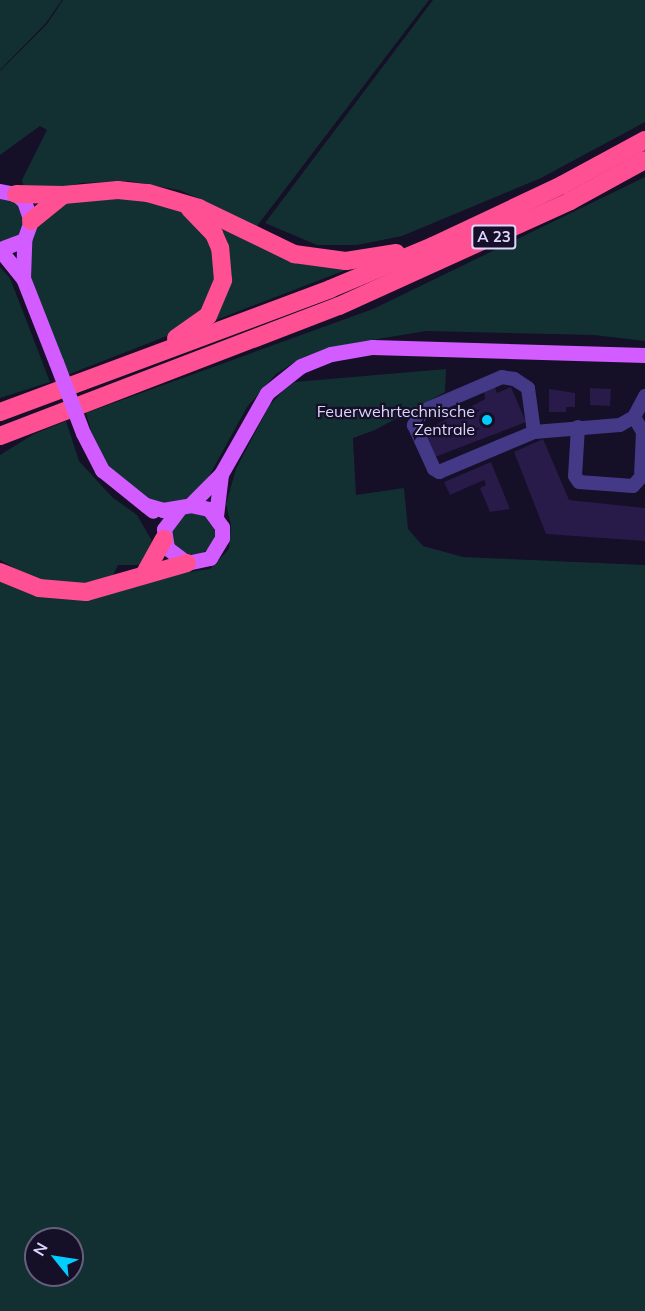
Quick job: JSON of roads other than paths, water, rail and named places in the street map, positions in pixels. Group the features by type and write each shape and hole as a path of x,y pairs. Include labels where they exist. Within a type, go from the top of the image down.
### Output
{"highway":[{"name":"A 23","path":"0,412 107,374 434,246 562,185 645,140"},
{"name":"A 23","path":"0,436 204,361 441,262 645,160"},
{"path":"8,192 63,195 118,190 178,202 199,208 267,244 319,259 346,261 434,246"},
{"path":"31,221 63,195"},
{"path":"107,374 193,330 208,316 218,298 223,280 220,248 201,219 178,202"},
{"path":"0,447 63,413"},
{"path":"145,573 164,534"},
{"path":"1,572 61,593 110,588 145,573 187,563"}],"main road":[{"path":"8,192 30,210 31,221 24,240 23,278"},
{"path":"24,240 0,250 23,278 83,433 102,470 146,505 164,534 172,555 187,563 210,558 218,550 222,527 209,509 185,507 163,510 146,505"},
{"path":"164,534 185,507 221,474 267,393 301,366 331,354 382,347 645,355"},
{"path":"216,516 221,474"}],"lane":[{"path":"534,432 528,388 514,379 502,377 423,411 414,425 434,469 439,472 534,432 620,425 634,417 645,396"},
{"path":"578,427 576,477 579,482 633,486 641,477 643,432 634,417"}],"place":[{"name":"Feuerwehrtechnische Zentrale","path":"487,420"}]}
